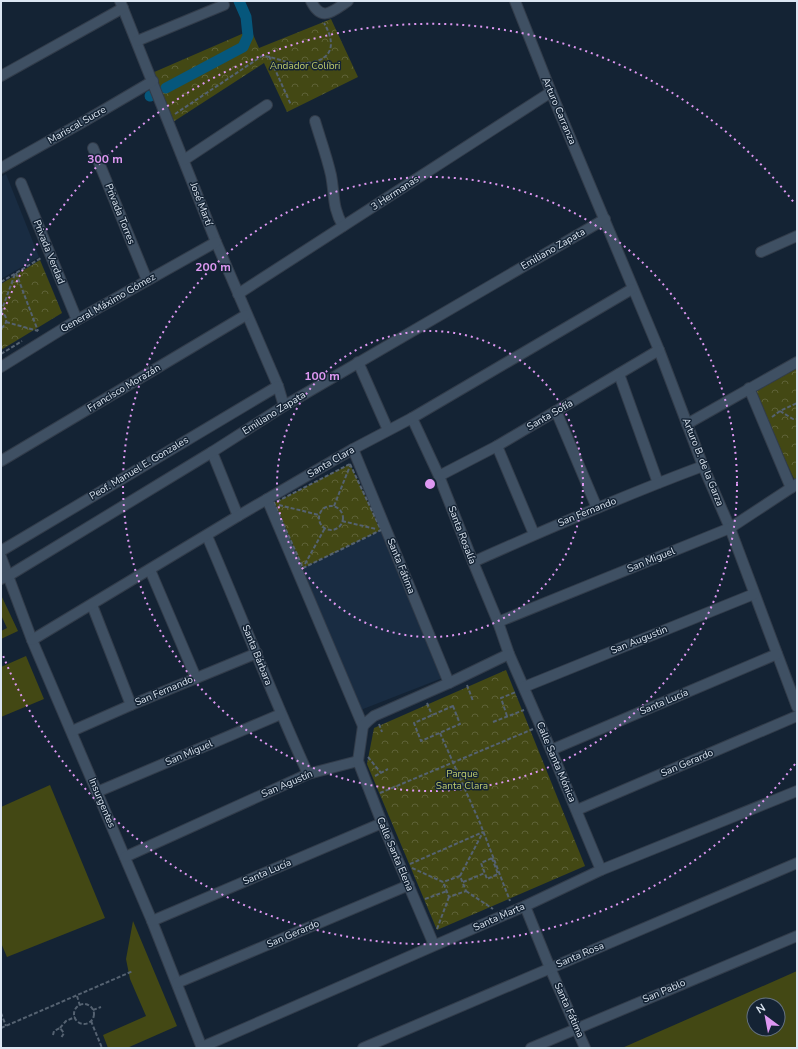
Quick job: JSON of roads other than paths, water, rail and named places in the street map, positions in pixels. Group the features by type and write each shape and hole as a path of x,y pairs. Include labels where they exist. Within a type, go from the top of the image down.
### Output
{"street":[{"path":"311,1 319,13 323,14 331,13 348,1"},
{"name":"Arturo Carranza","path":"515,1 551,92 605,220"},
{"path":"1,76 122,4"},
{"name":"José Martí","path":"122,4 216,242 246,315 278,386 284,406"},
{"path":"137,41 224,5"},
{"name":"Mariscal Sucre","path":"1,168 152,81"},
{"name":"3 Hermanas","path":"238,294 551,92"},
{"path":"184,160 267,105"},
{"path":"315,120 331,174 337,216 343,226"},
{"name":"Privada Torres","path":"93,148 147,280"},
{"name":"Privada Verdad","path":"21,183 77,320"},
{"name":"Arturo B. de la Garza","path":"605,220 632,289 659,350 703,466 730,528 776,654 793,686 797,707"},
{"name":"Emiliano Zapata","path":"5,578 212,452 284,406 605,220"},
{"path":"761,252 796,238"},
{"name":"General Máximo Gómez","path":"1,367 77,320 216,242"},
{"name":"Santa Clara","path":"32,640 238,516 271,501 353,449 412,418 632,289"},
{"name":"Francisco Morazán","path":"1,461 246,315"},
{"name":"Santa Sofía","path":"439,476 497,446 659,350"},
{"path":"358,362 388,430"},
{"path":"687,424 797,362"},
{"path":"619,374 658,483"},
{"name":"Peof. Manuel E. Gonzales","path":"1,551 278,386"},
{"path":"749,388 763,423 794,486"},
{"path":"556,411 597,508"},
{"name":"Santa Rosalía","path":"412,418 439,476 498,622 509,654"},
{"path":"497,446 534,534"},
{"name":"Santa Fátima","path":"353,449 449,683"},
{"path":"212,452 238,516"},
{"name":"San Fernando","path":"473,562 534,534 703,466"},
{"name":"San Miguel","path":"498,622 730,528 794,486"},
{"path":"271,501 363,726 362,760"},
{"name":"Santa Bárbara","path":"207,536 257,653 281,714 308,774"},
{"name":"Insurgentes","path":"1,557 5,578 72,731 152,921 202,1048"},
{"path":"150,570 196,678"},
{"name":"San Augustin","path":"524,687 754,594"},
{"path":"92,605 131,705"},
{"name":"San Fernando","path":"72,731 257,653"},
{"path":"363,726 374,716 449,683 509,654"},
{"name":"Calle Santa Mónica","path":"509,654 577,810 601,870"},
{"name":"Santa Lucía","path":"551,750 776,654"},
{"name":"San Miguel","path":"97,792 281,714"},
{"name":"San Gerardo","path":"577,810 797,716"},
{"name":"San Agustín","path":"125,857 308,774 362,760"},
{"name":"Calle Santa Elena","path":"362,760 382,823 434,945"},
{"name":"Santa Marta","path":"202,1048 525,906 601,870 797,791"},
{"name":"Santa Lucía","path":"152,921 382,823"},
{"name":"Santa Rosa","path":"363,1048 797,863"},
{"name":"San Gerardo","path":"177,983 409,886"},
{"name":"Santa Fátima","path":"525,906 585,1048"},
{"name":"San Pablo","path":"531,1048 797,936"}],"waterway":[{"path":"166,88 243,47 248,36 246,17 239,1"}],"park label":[{"name":"Andador Colíbri","path":"305,66"},
{"name":"Parque Santa Clara","path":"462,780"}]}
